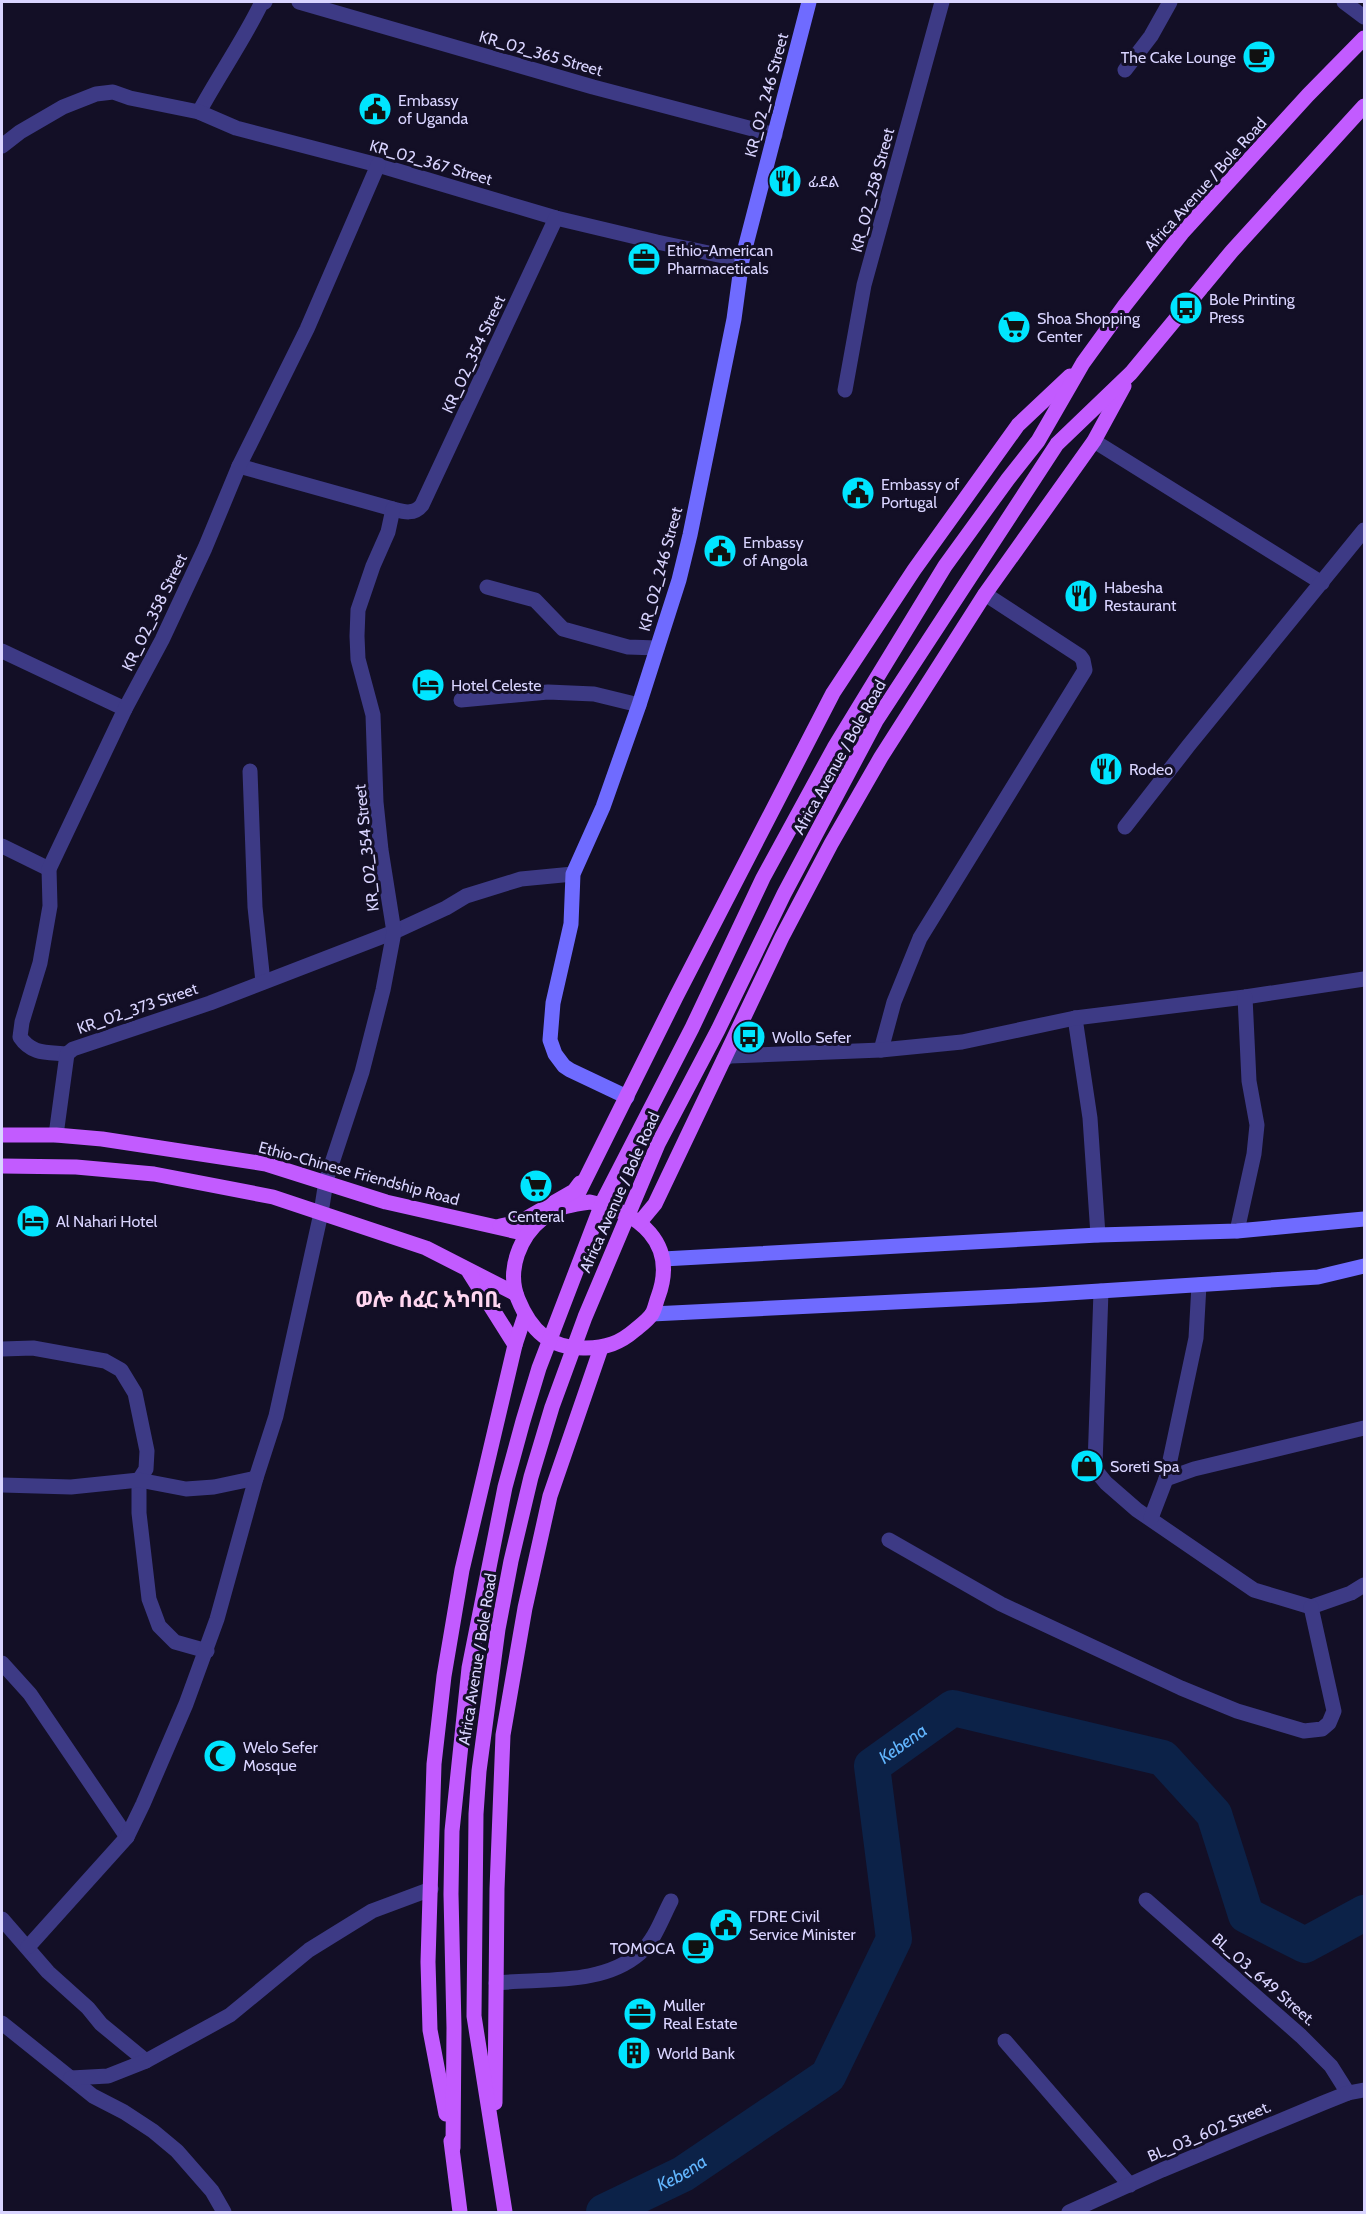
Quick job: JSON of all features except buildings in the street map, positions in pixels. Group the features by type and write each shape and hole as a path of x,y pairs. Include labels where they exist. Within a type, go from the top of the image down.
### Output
{"main road":[{"name":"KR_02_246 Street","path":"627,1097 570,1070 564,1066 551,1047 553,1003 571,924 573,874 603,807 679,580 734,319 742,260 809,2"},
{"name":"Africa Avenue / Bole Road","path":"453,2148 452,1832 462,1725 474,1636 505,1487 539,1368 603,1202 692,1028 763,878 834,748 945,566 1038,441 1083,363 1182,233 1308,96 1365,38"},
{"name":"Africa Avenue / Bole Road","path":"505,2212 474,2016 474,1896 478,1782 498,1629 531,1476 552,1407 585,1317 648,1163 683,1092 718,1030 789,884 876,721 1058,444 1131,373 1232,251 1365,106"},
{"name":"Africa Avenue / Bole Road","path":"573,1204 676,997 833,693 914,570 1018,424 1083,363"},
{"name":"Africa Avenue / Bole Road","path":"635,1219 654,1204 782,938 831,844 881,757 985,594 1094,441 1131,373"},
{"name":"Ethio-Chinese Friendship Road","path":"2,1135 56,1135 141,1143 266,1164 326,1181 386,1202 527,1234"},
{"path":"2,1166 76,1167 154,1174 273,1197 426,1248 516,1294"},
{"path":"493,1227 520,1222 573,1191 589,1171"},
{"path":"590,1202 604,1205 635,1219 651,1235 663,1259 663,1283 652,1314 627,1337 601,1348 555,1344 537,1331 525,1315 516,1294 513,1278 516,1257 527,1234 544,1216 573,1204 590,1202"},
{"path":"663,1259 1098,1235 1237,1232 1365,1219"},
{"path":"652,1314 670,1315 1318,1277 1365,1266"},
{"path":"467,1269 515,1344"},
{"name":"Africa Avenue / Bole Road","path":"460,2212 453,2148 430,2030 428,1962 434,1764 444,1677 462,1570 515,1344 525,1315"},
{"name":"Africa Avenue / Bole Road","path":"495,2142 499,1816 503,1735 525,1608 550,1496 601,1348"}],"street":[{"path":"199,112 261,4 265,2"},
{"name":"KR_02_365 Street","path":"299,2 592,87 775,135"},
{"name":"KR_02_258 Street","path":"845,390 864,285 942,2"},
{"path":"1125,70 1151,36 1170,2"},
{"path":"1344,2 1365,17"},
{"name":"KR_02_367 Street","path":"2,147 20,132 63,107 96,94 113,92 130,98 199,112 236,128 378,165 556,218 742,260"},
{"name":"KR_02_358 Street","path":"67,1054 27,1047 20,1037 22,1022 40,963 51,906 49,869 125,709 191,579 239,466 308,328 378,165"},
{"name":"KR_02_354 Street","path":"28,1947 127,1837 207,1651 276,1416 321,1214 326,1181 363,1071 383,990 394,932 381,850 373,715 358,659 358,610 387,532 393,509 407,513 418,510 422,505 556,218"},
{"path":"1094,441 1322,583"},
{"path":"239,466 393,509"},
{"path":"1125,827 1189,745 1364,532"},
{"path":"487,587 535,600 563,629 628,647 657,648"},
{"path":"881,1050 894,1002 920,938 1085,670 1080,656 985,594"},
{"path":"2,651 125,709"},
{"path":"461,700 548,692 594,694 639,705"},
{"path":"250,771 255,907 263,982"},
{"path":"2,846 49,869"},
{"name":"KR_02_373 Street","path":"56,1135 67,1054 80,1045 210,1003 394,932 466,896 521,879 573,874"},
{"path":"724,1059 730,1056 881,1050 962,1042 1075,1018 1365,980"},
{"path":"1237,1232 1254,1154 1257,1125 1249,1081 1245,997"},
{"path":"1075,1018 1090,1118 1098,1235"},
{"path":"1151,1518 1166,1479 1196,1338 1199,1285"},
{"path":"1101,1291 1095,1465 1097,1472 1106,1483 1137,1510 1254,1590 1311,1607 1351,1593 1365,1585"},
{"path":"2,1349 33,1348 105,1361 121,1370 135,1393 147,1451 146,1469 139,1480 139,1513 149,1599 159,1626 175,1642 207,1651"},
{"path":"1166,1479 1194,1469 1365,1428"},
{"path":"2,1485 71,1487 139,1480 186,1490 256,1478"},
{"path":"890,1540 1001,1604 1181,1688 1237,1711 1304,1731 1322,1729 1329,1723 1334,1711 1311,1607"},
{"path":"2,1663 30,1694 127,1837"},
{"path":"71,2078 108,2076 146,2061 230,2015 309,1950 372,1911 430,1889"},
{"name":"BL_03_649 Street.","path":"1146,1900 1301,2036 1331,2066 1348,2093"},
{"path":"496,1983 578,1976 620,1965 640,1952 654,1935 671,1901"},
{"path":"2,1918 48,1972 88,2008 101,2024 146,2061"},
{"path":"2,2023 93,2096 143,2125 177,2151 212,2191 224,2212"},
{"path":"1005,2042 1130,2185"},
{"name":"BL_03_602 Street.","path":"1069,2212 1348,2093 1365,2090"}],"waterway":[{"name":"Kebena","path":"604,2212 683,2174 828,2076 894,1939 872,1766 953,1708 1163,1758 1214,1814 1246,1915 1305,1945 1364,1913"}],"place":[{"name":"The Cake Lounge","path":"1259,57"},
{"name":"Embassy of Uganda","path":"375,109"},
{"name":"ፊደል","path":"785,181"},
{"name":"Ethio-American Pharmaceticals","path":"644,259"},
{"name":"Bole Printing Press","path":"1186,308"},
{"name":"Shoa Shopping Center","path":"1014,327"},
{"name":"Embassy of Portugal","path":"858,493"},
{"name":"Embassy of Angola","path":"720,551"},
{"name":"Habesha Restaurant","path":"1081,596"},
{"name":"Hotel Celeste","path":"428,685"},
{"name":"Rodeo","path":"1106,769"},
{"name":"Wollo Sefer","path":"749,1037"},
{"name":"Centeral","path":"536,1186"},
{"name":"Al Nahari Hotel","path":"33,1221"},
{"name":"Soreti Spa","path":"1087,1466"},
{"name":"Welo Sefer Mosque","path":"220,1756"},
{"name":"FDRE Civil Service Minister","path":"726,1925"},
{"name":"TOMOCA","path":"698,1948"},
{"name":"Muller Real Estate","path":"640,2014"},
{"name":"World Bank","path":"634,2053"}],"district":[{"name":"ወሎ ሰፈር አካባቢ","path":"428,1299"}]}
